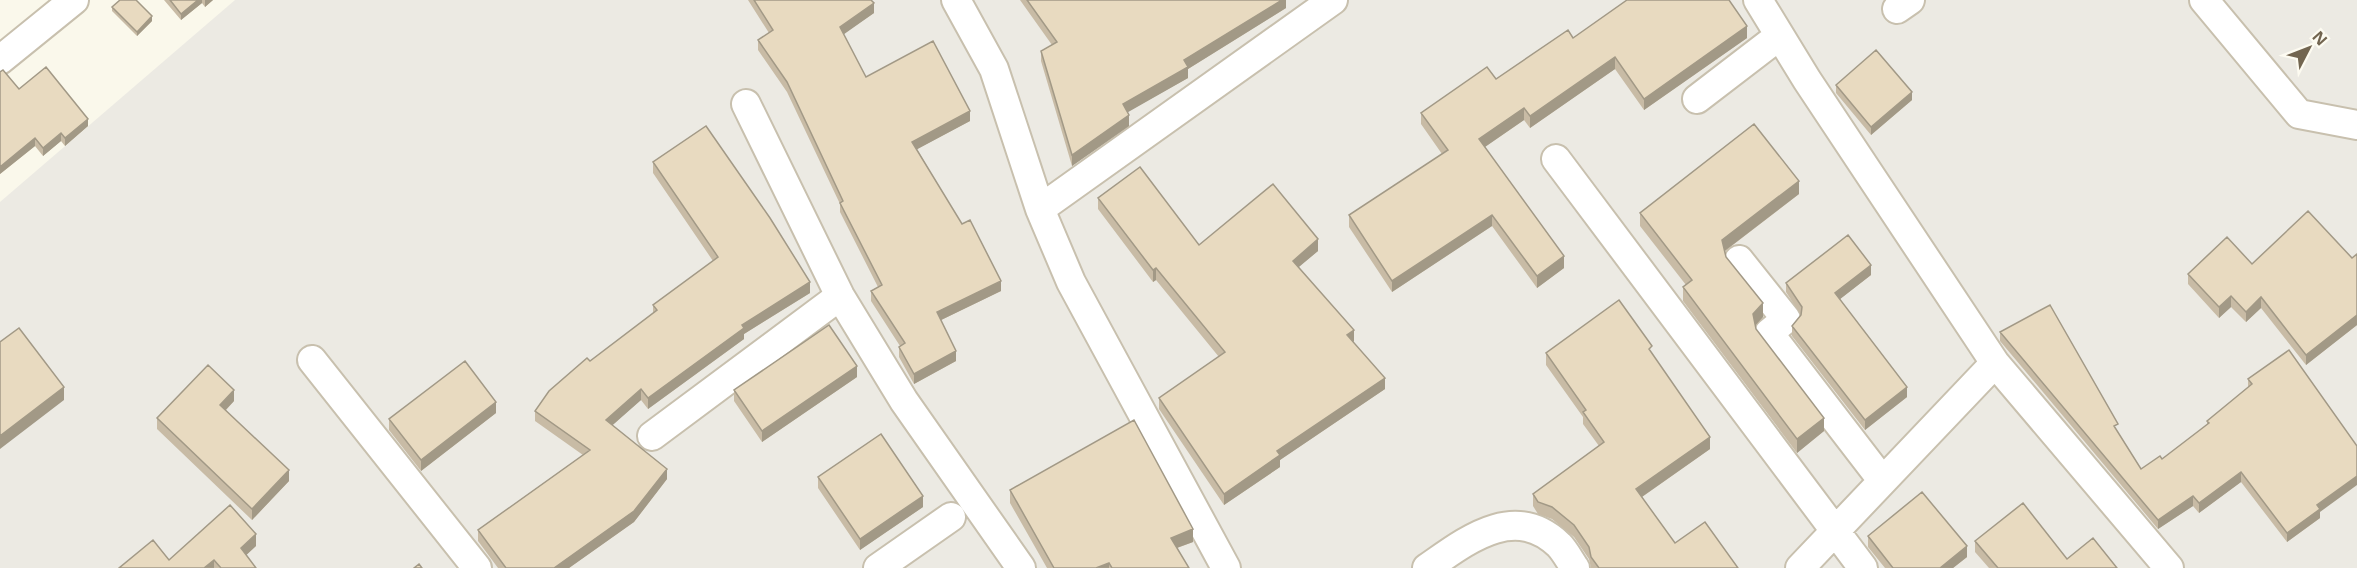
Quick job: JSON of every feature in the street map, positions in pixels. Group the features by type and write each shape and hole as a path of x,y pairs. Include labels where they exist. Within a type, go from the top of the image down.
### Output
{"street":[{"path":"0,60 74,0"},
{"path":"956,0 994,69 1040,209 1071,282 1226,568"},
{"path":"1040,209 1333,0"},
{"path":"1758,0 1807,80 1995,363 2169,568"},
{"path":"2204,0 2299,114 2357,125"},
{"path":"1697,99 1779,36"},
{"path":"746,104 840,296 904,401 1021,568"},
{"path":"1556,159 1863,568"},
{"path":"1739,260 1786,319 1769,333 1882,480"},
{"path":"652,436 840,296"},
{"path":"312,360 477,568"},
{"path":"1800,568 1995,363"},
{"path":"878,568 951,517"},
{"path":"1427,568 1471,538 1506,525 1537,531 1559,545 1575,568"}],"shaded area":[{"path":"235,0 2357,0 2357,568 0,568 0,202"}],"building":[{"path":"120,0 136,0 152,16 137,32 112,7"},
{"path":"170,0 198,0 181,14"},
{"path":"754,0 871,0 874,3 840,27 866,77 933,41 970,111 912,142 962,224 970,220 1001,281 937,312 956,351 914,374 899,347 905,343 871,291 882,285 840,203 843,201 787,82 758,40 773,30"},
{"path":"1027,0 1282,0 1184,60 1188,67 1123,104 1129,115 1072,155 1041,51 1057,42"},
{"path":"1627,0 1729,0 1747,26 1644,99 1615,57 1530,116 1524,108 1479,139 1564,256 1537,276 1492,215 1392,281 1349,215 1448,150 1421,113 1487,67 1496,79 1568,30 1573,38"},
{"path":"1876,50 1912,92 1871,127 1836,85"},
{"path":"46,67 88,119 65,138 61,133 43,148 35,138 0,167 0,72 3,70 19,89"},
{"path":"1754,124 1799,181 1722,240 1726,257 1763,303 1753,314 1756,329 1824,418 1797,439 1683,287 1692,280 1640,213"},
{"path":"706,126 770,218 810,282 742,325 744,328 648,398 641,389 606,420 667,469 634,511 554,568 506,568 478,530 590,450 535,411 549,391 587,358 590,361 657,310 653,305 718,257 653,162"},
{"path":"1140,167 1199,245 1273,184 1318,239 1293,261 1354,330 1347,335 1385,378 1277,451 1280,455 1224,494 1159,398 1225,352 1156,268 1153,270 1098,198"},
{"path":"2308,211 2352,258 2357,254 2357,315 2306,355 2261,297 2246,312 2231,296 2219,307 2188,274 2227,237 2252,264"},
{"path":"1848,235 1871,265 1835,293 1907,387 1865,420 1792,326 1801,315 1802,307 1786,283"},
{"path":"1619,300 1652,346 1649,349 1710,437 1636,489 1675,543 1705,522 1738,568 1599,568 1591,557 1589,547 1574,525 1552,507 1538,502 1533,494 1604,442 1583,412 1586,410 1546,353"},
{"path":"2050,305 2118,424 2114,426 2141,469 2160,456 2162,459 2209,423 2207,421 2252,384 2248,379 2289,350 2357,446 2357,476 2317,505 2320,509 2287,533 2241,472 2199,503 2193,496 2158,520 2000,332"},
{"path":"829,325 857,366 762,431 734,390"},
{"path":"19,328 64,387 0,436 0,342"},
{"path":"465,361 496,402 421,460 389,419"},
{"path":"208,365 234,390 220,405 289,470 252,509 157,418"},
{"path":"1134,420 1193,529 1171,538 1189,568 1112,568 1109,563 1096,568 1054,568 1010,490"},
{"path":"881,434 923,496 860,539 818,477"},
{"path":"1922,492 1967,546 1940,568 1893,568 1868,536"},
{"path":"2023,503 2067,559 2093,538 2117,568 1998,568 1975,541"},
{"path":"230,505 256,534 241,548 256,568 221,568 214,560 204,568 119,568 153,540 169,560"}]}
